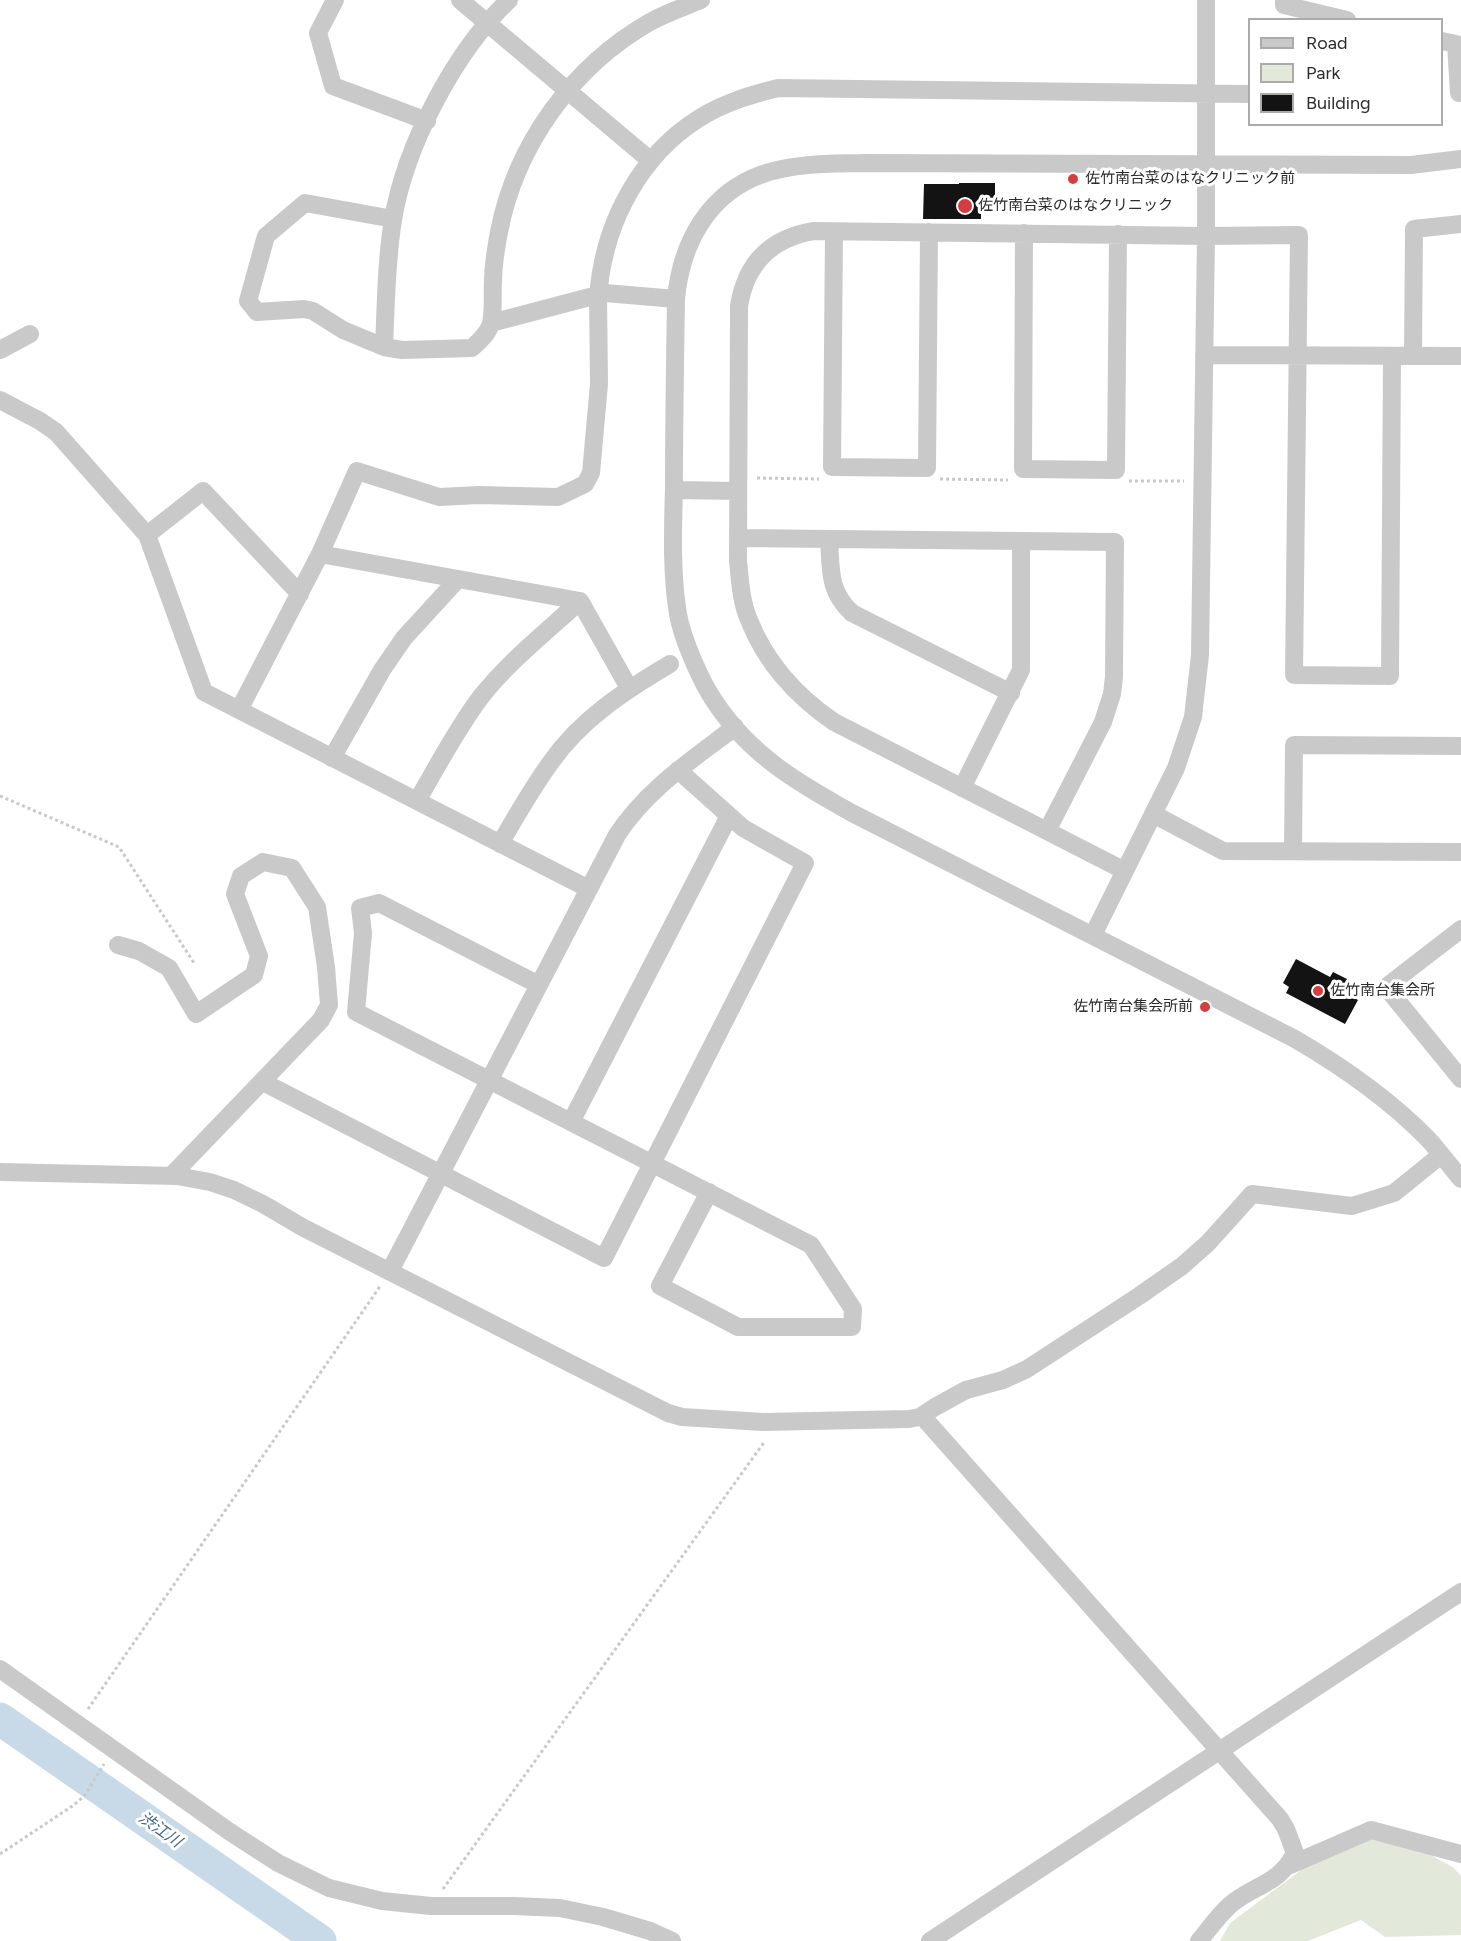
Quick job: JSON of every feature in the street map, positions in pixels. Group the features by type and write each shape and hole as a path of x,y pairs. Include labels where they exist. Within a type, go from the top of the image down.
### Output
{"street":[{"path":"335,0 318,33 333,86 427,121"},
{"path":"460,0 651,161"},
{"path":"384,347 387,269 393,219 409,161 446,83 488,24 510,0"},
{"path":"393,219 305,203 266,236 248,301 257,312 304,309 313,311 343,330 384,347 402,350 472,348 487,332 491,323 493,277 499,231 512,187 544,120 567,90 599,59 625,39 651,22 701,0"},
{"path":"1093,935 1176,768 1193,717 1197,689 1200,655 1206,236 1206,0"},
{"path":"1284,0 1284,5 1339,18"},
{"path":"1443,41 1456,44 1454,93"},
{"path":"239,710 320,554 357,471 440,497 479,495 558,497 585,484 591,473 598,396 602,294 599,287 606,244 617,214 639,177 674,138 697,120 723,105 778,88 1248,94"},
{"path":"1461,159 1411,165 864,163 814,165 763,174 740,184 718,201 691,238 683,257 678,276 676,299 674,490 674,586 678,617 698,669 714,702 766,759 798,783 852,813 1295,1039 1327,1058 1394,1107 1428,1140 1461,1179"},
{"path":"1413,356 1414,229 1461,224"},
{"path":"1125,871 834,722 794,691 776,670 748,619 738,561 742,484 739,317 741,294 745,283 757,261 777,244 799,234 814,231 1299,235 1294,675 1390,676 1392,356"},
{"path":"834,231 832,468 927,468 929,232"},
{"path":"1024,233 1023,469 1034,470 1116,470 1118,234"},
{"path":"491,323 602,294 676,299"},
{"path":"0,350 30,334"},
{"path":"1204,355 1461,356"},
{"path":"0,400 56,432 147,535 204,692 589,889"},
{"path":"674,490 742,484"},
{"path":"147,535 203,490 300,594"},
{"path":"738,538 1115,542 1112,694 1103,722 1047,831"},
{"path":"828,539 832,584 837,596 852,613 1011,693"},
{"path":"962,788 1021,670 1021,541"},
{"path":"320,554 580,601"},
{"path":"332,758 382,670 423,615 458,579"},
{"path":"580,601 629,688"},
{"path":"417,801 481,697 516,659 580,601"},
{"path":"500,844 552,760 600,710 629,688 670,664"},
{"path":"390,1271 617,835 629,817 657,788 735,727"},
{"path":"1293,851 1294,745 1461,746"},
{"path":"263,1082 604,1258 805,863 743,828 678,770"},
{"path":"1153,814 1223,851 1461,852"},
{"path":"571,1122 729,816"},
{"path":"118,945 139,951 169,968 196,1014 254,975 259,956 236,894 241,876 263,862 292,868 317,907 329,1005 321,1020 171,1176"},
{"path":"539,985 379,903 360,908 363,933 356,1012 709,1192 811,1245 853,1309 852,1326 738,1327 660,1286 709,1192"},
{"path":"1461,929 1386,987 1461,1079"},
{"path":"0,1172 171,1176 210,1182 234,1190 263,1204 302,1227 668,1413 682,1417 763,1422 909,1419 922,1416 966,1390 1003,1380 1027,1369 1139,1296 1182,1266 1208,1243 1252,1194 1352,1206 1394,1193 1441,1155"},
{"path":"922,1416 1280,1819 1294,1853 1288,1866"},
{"path":"930,1941 1461,1592"},
{"path":"0,1669 278,1863 329,1888 382,1901 431,1906 560,1908 603,1917 650,1931 672,1941"},
{"path":"1199,1941 1232,1904 1270,1881 1288,1866 1371,1830 1461,1854"}],"path":[{"path":"742,484 829,479"},
{"path":"935,479 1018,480"},
{"path":"1125,481 1184,481"},
{"path":"0,796 119,847 194,963"},
{"path":"78,1723 390,1271"},
{"path":"431,1906 766,1439"},
{"path":"0,1854 74,1805 85,1795 101,1770"}],"green space":[{"path":"1364,1839 1413,1845 1454,1868 1461,1876 1461,1935 1385,1937 1361,1920 1308,1941 1220,1941 1230,1923 1304,1868"}],"building":[{"name":"佐竹南台菜のはなクリニック","path":"995,183 995,211 981,211 981,219 923,219 924,184"},
{"name":"佐竹南台集会所","path":"1296,959 1330,977 1333,972 1347,979 1344,986 1350,989 1347,994 1358,1000 1345,1024 1286,993 1289,987 1283,983"}],"waterway":[{"name":"渋江川","path":"0,1719 320,1941"}],"place":[{"name":"佐竹南台菜のはなクリニック前","path":"1073,179"},
{"name":"佐竹南台菜のはなクリニック","path":"965,206"},
{"name":"佐竹南台集会所","path":"1318,991"},
{"name":"佐竹南台集会所前","path":"1205,1007"}]}
